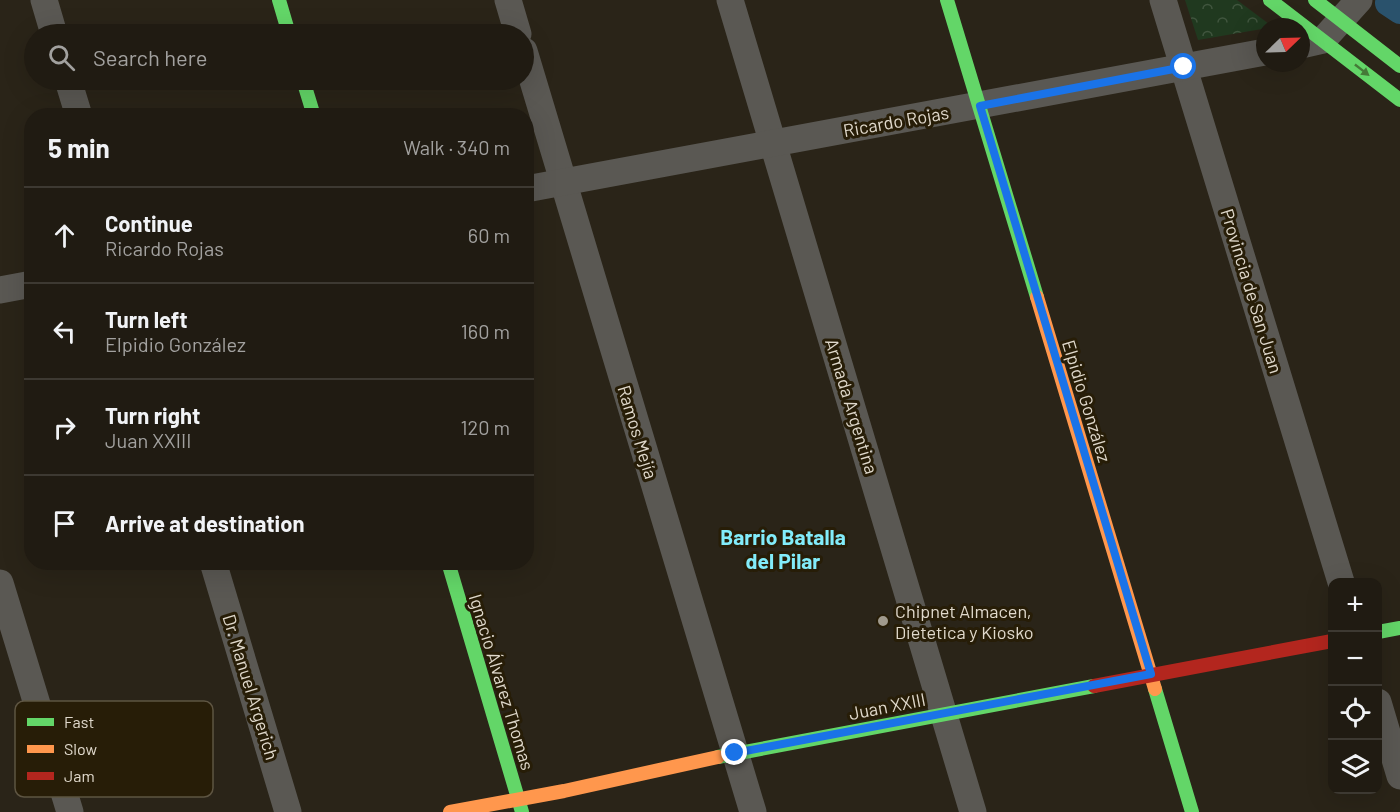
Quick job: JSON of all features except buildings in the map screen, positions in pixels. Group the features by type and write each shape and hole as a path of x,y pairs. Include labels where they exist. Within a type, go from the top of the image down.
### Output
{"street":[{"path":"44,0 51,24"},
{"path":"279,0 287,24"},
{"path":"508,0 515,24"},
{"name":"Armada Argentina","path":"730,0 973,812"},
{"name":"Elpidio González","path":"947,0 1192,812"},
{"name":"Provincia de San Juan","path":"1163,0 1340,578"},
{"path":"1270,0 1312,43 1400,100"},
{"path":"1315,0 1351,11 1400,66"},
{"path":"1312,43 1351,11"},
{"name":"Ricardo Rojas","path":"534,187 1256,54"},
{"name":"Ramos Mejía","path":"534,84 753,812"},
{"path":"71,90 77,108"},
{"path":"306,90 312,108"},
{"path":"0,290 24,286"},
{"name":"Dr. Manuel Argerich","path":"215,570 288,812"},
{"name":"Ignacio Álvarez Thomas","path":"450,570 520,806"},
{"path":"0,583 36,701"},
{"path":"1382,632 1400,628"},
{"name":"Juan XXIII","path":"450,812 520,806 735,753 1328,642"},
{"path":"1382,718 1400,776"},
{"path":"65,797 70,812"}],"green space":[{"path":"1185,0 1237,0 1261,18 1256,18 1256,30 1198,40"}],"waterway":[{"path":"1388,3 1400,11"}],"traffic: fast":[{"path":"279,0 286,24"},
{"path":"947,0 1037,297"},
{"path":"1270,0 1400,100"},
{"path":"1315,0 1400,66"},
{"path":"306,90 312,108"},
{"path":"450,570 522,812"},
{"path":"1382,631 1400,628"},
{"path":"718,757 1094,686"},
{"path":"1155,689 1192,812"}],"traffic: slow":[{"path":"1037,297 1155,689"},
{"path":"450,812 564,791 718,757"}],"traffic: jam":[{"path":"1094,686 1328,642"}],"place":[{"name":"Chipnet Almacen, Dietetica y Kiosko","path":"883,621"}],"district":[{"name":"Barrio Batalla del Pilar","path":"783,548"}],"route":[{"path":"735,753 1151,674 980,106 1184,67"}]}
